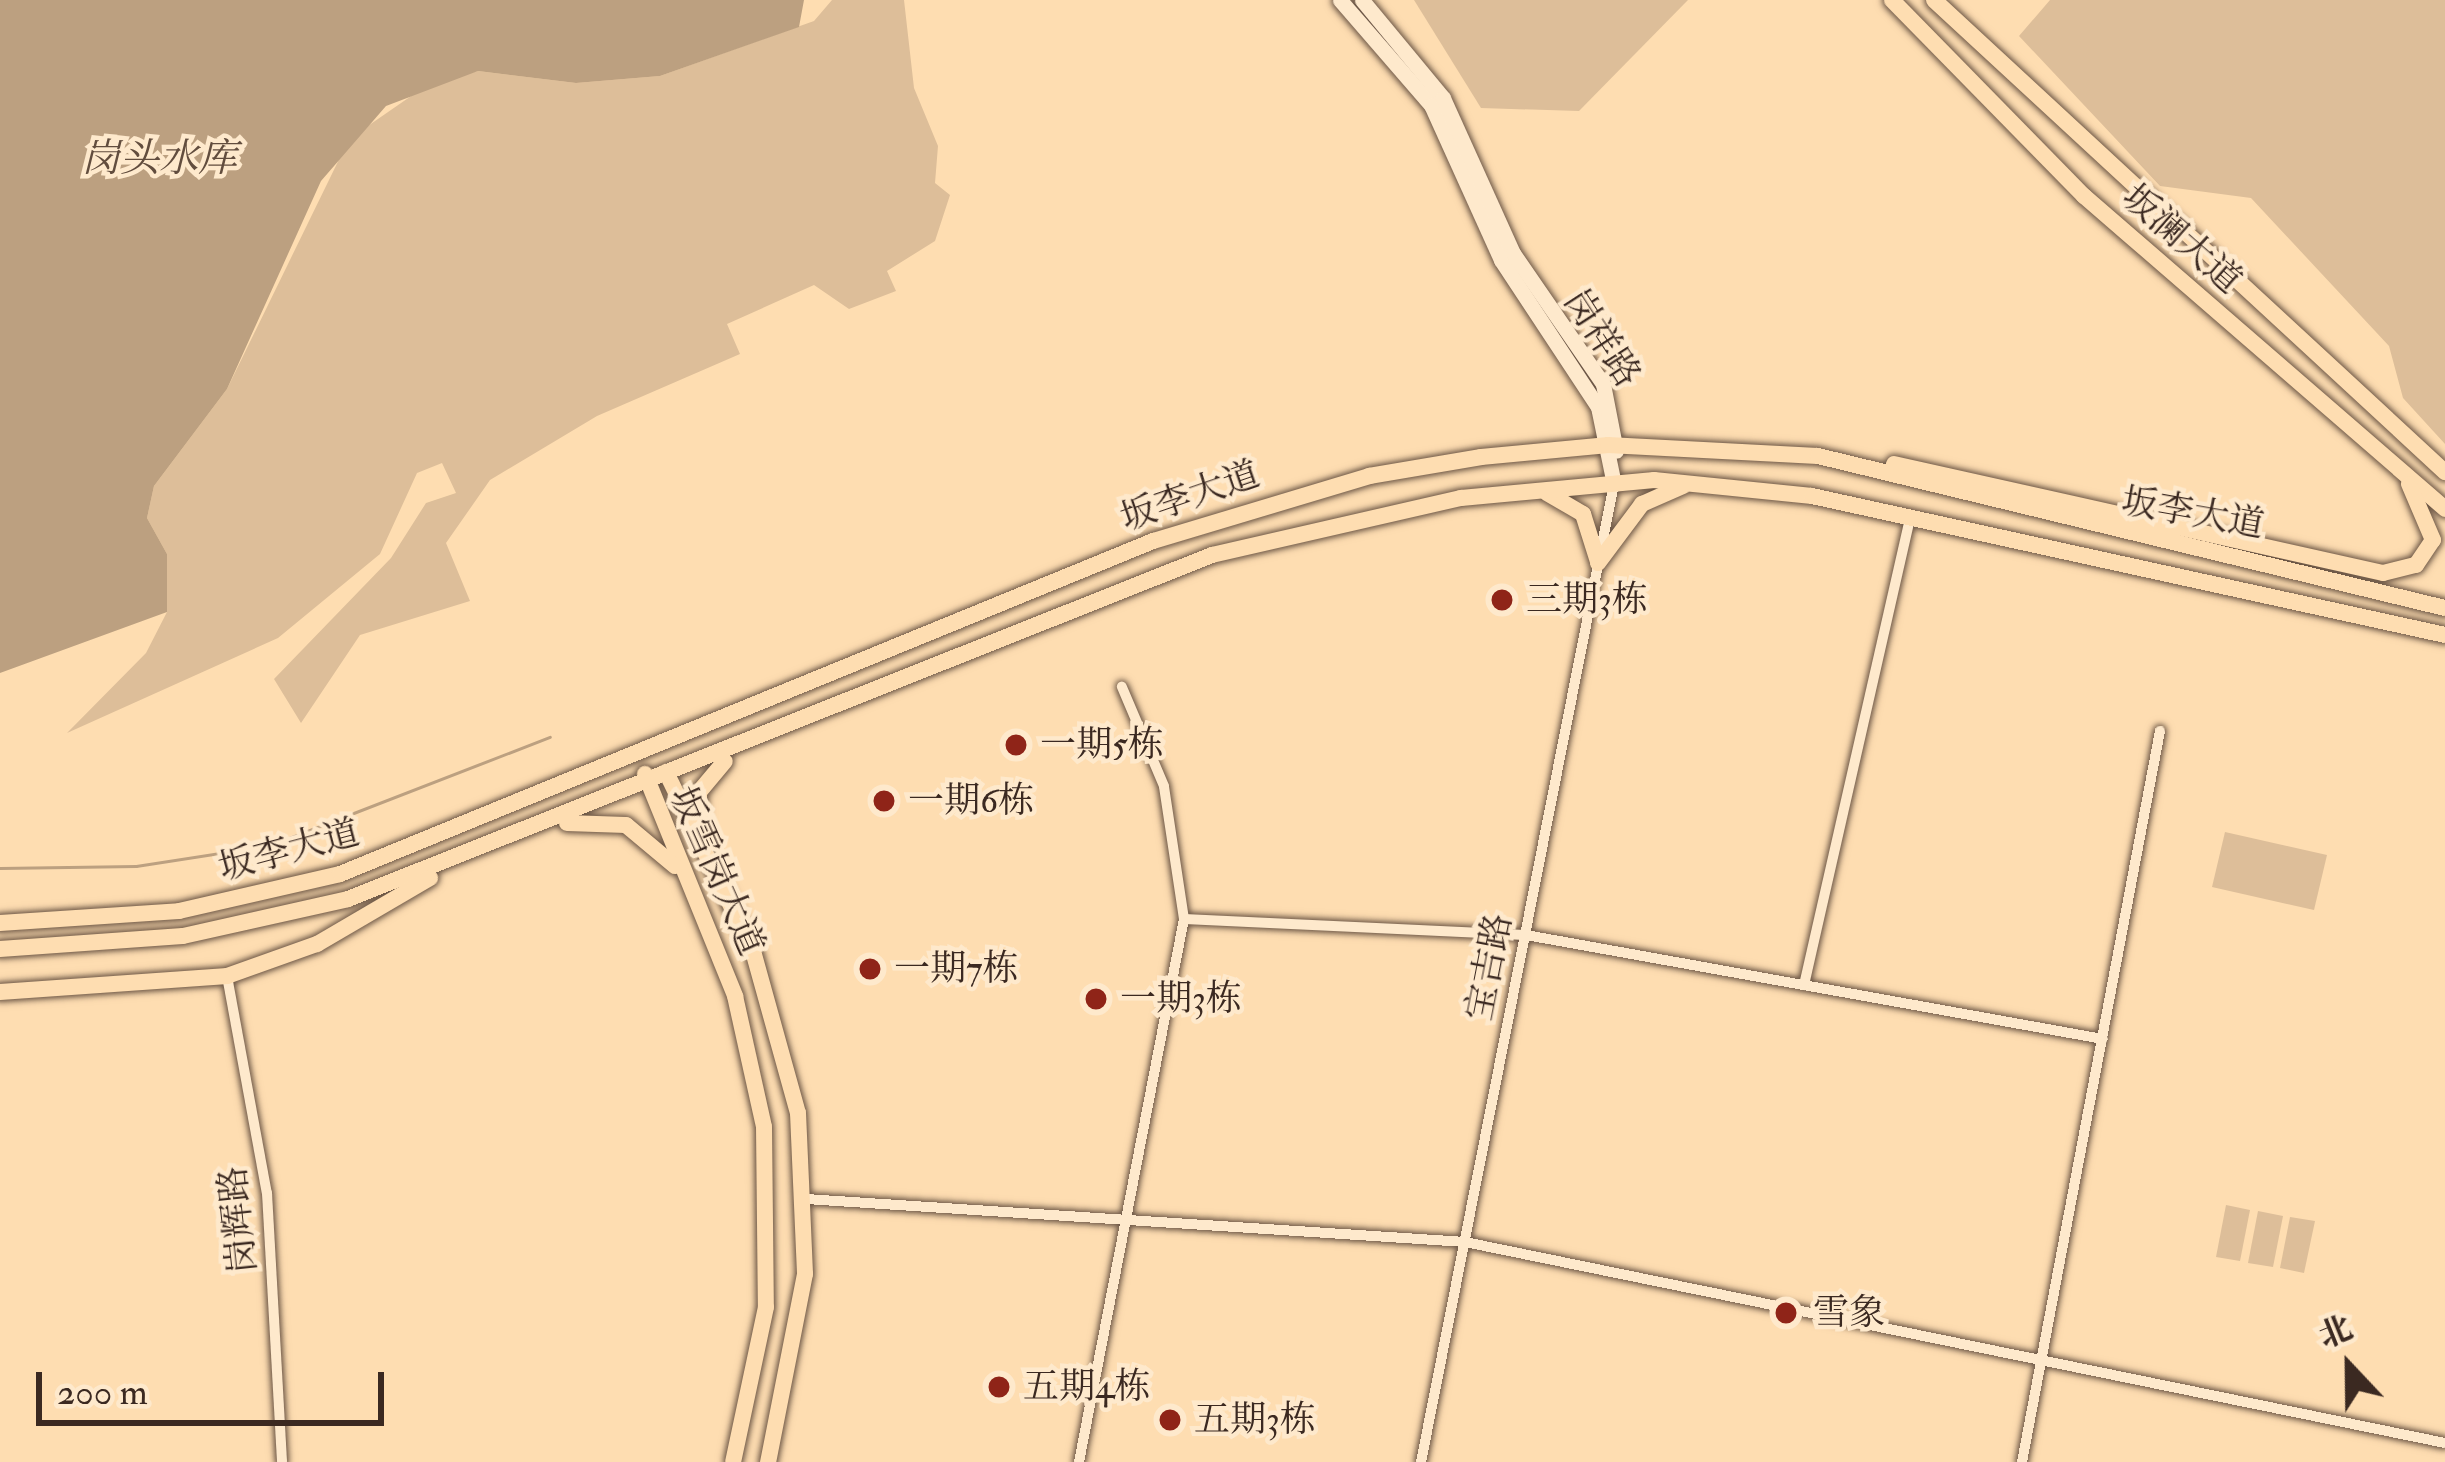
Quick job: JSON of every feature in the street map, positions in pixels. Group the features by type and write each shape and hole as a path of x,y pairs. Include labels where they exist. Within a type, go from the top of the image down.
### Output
{"main road":[{"name":"坂澜大道","path":"1892,0 2084,196 2445,508"},
{"name":"坂澜大道","path":"1934,0 2445,472"},
{"name":"坂李大道","path":"0,923 138,916 300,886 647,756 1246,509 1369,476 1612,445 1859,464 2445,608"},
{"path":"1859,464 1916,465 2383,573 2416,566 2433,540 2395,464"},
{"name":"坂李大道","path":"0,949 245,925 472,853 1212,555 1537,491 1614,484 1696,484 1911,515 2445,635"},
{"path":"1598,563 1642,504 1696,484"},
{"path":"1537,491 1583,514 1598,563"},
{"path":"710,860 699,792 755,741"},
{"name":"坂雪岗大道","path":"647,756 671,776 776,1015 806,1199 796,1348 768,1462"},
{"name":"坂雪岗大道","path":"647,756 643,785 744,1028 768,1161 766,1306 733,1462"},
{"path":"537,827 616,821 683,872"},
{"path":"0,992 227,976 343,931 472,853"}],"street":[{"name":"岗祥路","path":"1340,0 1431,105 1501,260 1581,375 1612,445"},
{"name":"岗祥路","path":"1361,0 1443,98 1513,253 1603,384 1614,484"},
{"name":"宝吉路","path":"1421,1462 1614,484"},
{"path":"1804,985 1911,515"},
{"path":"1079,1462 1184,919 1164,786 1122,687"},
{"path":"2021,1462 2045,1357 2160,730"},
{"path":"1184,919 1526,935 2103,1040"},
{"name":"岗辉路","path":"227,976 267,1193 282,1462"},
{"path":"806,1199 1465,1242 2045,1357 2445,1443"}],"shaded area":[{"path":"832,0 904,0 914,88 938,146 935,183 950,195 935,241 887,271 896,291 849,309 814,285 727,324 740,354 597,416 490,480 446,543 470,601 360,635 301,723 274,679 391,558 426,503 456,493 442,463 417,473 380,554 278,638 67,733 146,653 167,612 167,554 147,518 154,486 227,389 349,139 430,83 478,71 576,83 660,76 814,21"},
{"path":"1414,0 1688,0 1579,111 1481,108"},
{"path":"2050,0 2445,0 2445,444 2403,398 2389,346 2251,198 2160,186 2019,36"},
{"path":"2225,832 2327,855 2314,910 2212,887"},
{"path":"2226,1205 2250,1210 2240,1261 2216,1257"},
{"path":"2258,1211 2283,1216 2273,1267 2248,1263"},
{"path":"2290,1217 2315,1221 2304,1273 2280,1268"}],"water":[{"name":"岗头水库","path":"0,0 804,0 799,27 660,76 576,83 478,71 386,106 321,181 227,389 154,486 147,518 167,554 167,612 0,673"}],"waterway":[{"path":"0,868 136,866 271,845 550,737"}],"place":[{"name":"三期3栋","path":"1502,600"},
{"name":"一期5栋","path":"1016,745"},
{"name":"一期6栋","path":"884,801"},
{"name":"一期7栋","path":"870,969"},
{"name":"一期3栋","path":"1096,999"},
{"name":"雪象","path":"1786,1313"},
{"name":"五期4栋","path":"999,1387"},
{"name":"五期3栋","path":"1170,1420"}]}
